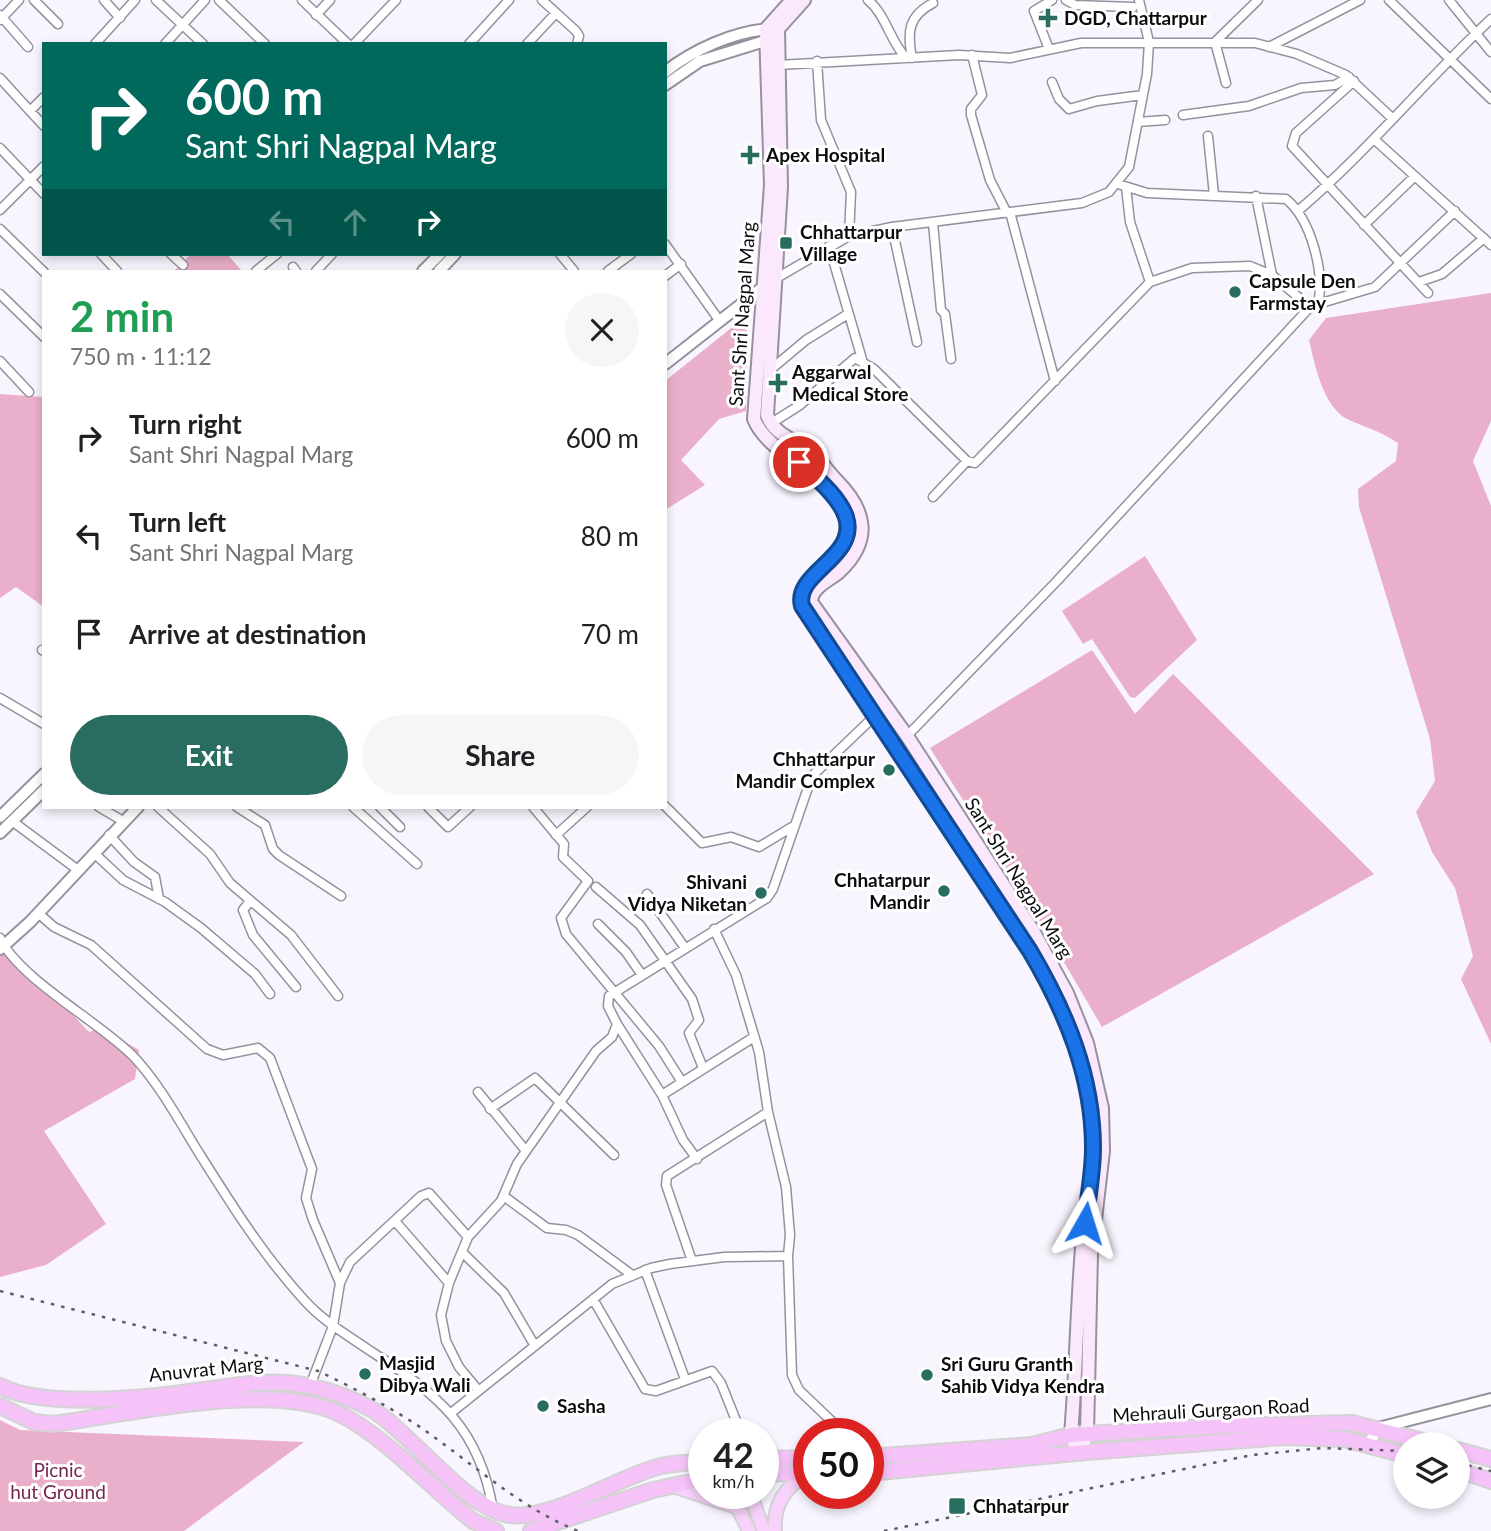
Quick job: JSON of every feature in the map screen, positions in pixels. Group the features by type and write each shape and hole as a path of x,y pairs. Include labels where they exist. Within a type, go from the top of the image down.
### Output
{"highway":[{"name":"Anuvrat Marg","path":"0,1386 17,1395 61,1401 201,1391 253,1381 310,1386 340,1393 374,1411 474,1498 493,1510 514,1515 535,1514 661,1466 688,1463"},
{"name":"Anuvrat Marg","path":"0,1406 34,1422 54,1424 203,1403 268,1400 312,1404 339,1413 359,1426 472,1526 496,1531"},
{"name":"Mehrauli Gurgaon Road","path":"884,1456 1032,1445 1071,1435 1221,1426 1352,1423 1393,1432"},
{"path":"884,1471 1078,1453 1317,1437 1393,1452"},
{"path":"1470,1453 1491,1459"},
{"path":"1470,1474 1491,1481"},
{"path":"531,1531 670,1485 688,1482"}],"main road":[{"path":"772,34 792,0"},
{"path":"772,34 804,0"},
{"name":"Sant Shri Nagpal Marg","path":"772,34 778,65 782,187 767,415 777,432 814,454 846,490 860,512 863,524 853,557 814,591 811,601 1004,898 1032,929 1067,993 1096,1074 1102,1108 1103,1151 1091,1254 1087,1435 1078,1453"},
{"name":"Sant Shri Nagpal Marg","path":"772,34 771,185 754,419 766,439 799,462 828,491 846,518 845,538 839,549 804,586 800,598 802,606 880,711 907,736 1004,898 1058,997 1087,1081 1093,1150 1082,1247 1071,1435 1078,1453"},
{"path":"775,1531 775,1513 781,1499 793,1484"},
{"path":"670,1485 688,1491"},
{"path":"739,1509 749,1531"},
{"path":"756,1509 764,1531"}],"street":[{"path":"19,0 1,17 29,47"},
{"path":"34,0 58,24"},
{"path":"104,0 120,18"},
{"path":"97,42 135,0"},
{"path":"156,0 201,42"},
{"path":"167,42 205,0"},
{"path":"219,0 263,42"},
{"path":"302,0 346,42"},
{"path":"316,15 330,0"},
{"path":"356,42 396,0"},
{"path":"471,42 509,0"},
{"path":"542,0 579,36 578,42"},
{"path":"869,0 879,12 893,41 909,58"},
{"path":"1049,49 1034,11 1052,0"},
{"path":"1066,0 1075,5 1132,2 1143,18 1149,42 1143,95 1129,167 1122,185 1130,222 1150,282"},
{"path":"1215,42 1258,0"},
{"path":"1269,47 1360,0"},
{"path":"1389,0 1491,99"},
{"path":"1449,0 1491,52"},
{"path":"909,58 909,26 917,13 933,3"},
{"path":"529,42 556,13"},
{"path":"1299,210 1375,140 1450,58 1491,19"},
{"path":"667,71 696,51 772,34"},
{"path":"667,84 700,61 772,34"},
{"path":"1215,42 1226,83"},
{"path":"778,65 972,55 1010,58 1081,43 1255,43 1297,54 1352,79 1393,119"},
{"path":"972,55 982,95 970,112 990,180 1009,213 1055,381"},
{"path":"817,61 821,120 850,192 849,236"},
{"path":"0,78 42,124"},
{"path":"1183,115 1249,106 1301,88 1335,85 1352,79"},
{"path":"1352,79 1292,140 1296,153 1402,262 1428,293"},
{"path":"1052,82 1059,99 1069,109 1097,101 1143,95"},
{"path":"30,111 42,99"},
{"path":"1138,122 1165,120"},
{"path":"1208,136 1214,195"},
{"path":"1375,140 1491,245"},
{"path":"0,148 42,192"},
{"path":"0,210 42,168"},
{"path":"1364,225 1415,176"},
{"path":"667,362 762,286 849,236 892,227 1082,203 1097,199 1122,185 1147,193 1279,197 1299,210 1314,253 1314,305"},
{"path":"1256,197 1272,275"},
{"path":"907,736 1056,582 1314,305 1369,290 1455,211"},
{"path":"933,223 941,310 945,314 951,359"},
{"path":"892,227 916,342"},
{"path":"0,229 42,270"},
{"path":"1419,282 1442,274 1484,238"},
{"path":"667,246 719,320"},
{"path":"829,246 862,359 967,461 978,461 1150,282 1176,271 1250,266 1272,275 1314,305"},
{"path":"102,256 116,270"},
{"path":"173,256 183,265"},
{"path":"257,270 275,256"},
{"path":"317,270 330,256"},
{"path":"424,270 438,256"},
{"path":"440,270 453,256"},
{"path":"562,256 573,270"},
{"path":"609,270 628,256"},
{"path":"667,274 681,264"},
{"path":"0,294 42,335"},
{"path":"769,371 806,340 848,314"},
{"path":"770,424 800,405 851,359 862,359"},
{"path":"0,361 29,392"},
{"path":"933,497 967,461"},
{"path":"0,698 42,723"},
{"path":"697,1158 679,1133 662,1095 617,1024 607,1002 614,990 666,961 770,894 807,784 817,768 880,711"},
{"path":"0,817 42,776"},
{"path":"0,833 42,792"},
{"path":"667,808 702,843 731,837 759,847 792,827"},
{"path":"102,809 123,821"},
{"path":"136,809 38,913 3,943 65,1003 121,1044 144,1069 245,1225 306,1302 333,1326 391,1363 464,1427 480,1455 493,1510"},
{"path":"161,809 210,853 230,883 291,935 338,996"},
{"path":"240,809 265,825 273,849 279,855 341,896"},
{"path":"355,809 417,864"},
{"path":"382,809 400,827"},
{"path":"430,809 448,827 468,809"},
{"path":"535,809 564,844 563,857 589,881 561,918 566,934 659,1046 682,1082"},
{"path":"556,835 585,809"},
{"path":"12,821 78,870"},
{"path":"109,835 134,862 155,877 159,899"},
{"path":"94,853 132,887 159,899 229,951 255,974 270,995"},
{"path":"596,887 640,925 696,1007 699,1020 689,1033 703,1068"},
{"path":"647,894 685,948"},
{"path":"250,901 243,909 246,923 296,987"},
{"path":"38,913 54,927 91,945 207,1049 223,1055 258,1048 270,1058 312,1169 306,1198 340,1283"},
{"path":"598,924 626,952 642,975"},
{"path":"714,929 736,975 761,1060 768,1112 786,1187 790,1235 788,1256 792,1375 799,1390 828,1418"},
{"path":"478,1390 452,1356 446,1342 442,1315 449,1283 461,1251 468,1237 505,1196 526,1151 596,1051 612,1037 617,1024"},
{"path":"662,1095 754,1037"},
{"path":"490,1109 535,1078 614,1156"},
{"path":"478,1092 526,1151"},
{"path":"692,1261 665,1180 672,1172 697,1158 732,1132 768,1112"},
{"path":"310,1386 333,1326 340,1283 356,1254 421,1196 429,1193 468,1237"},
{"path":"505,1196 547,1228 566,1230 578,1236 632,1275"},
{"path":"395,1221 449,1283"},
{"path":"461,1251 504,1293 535,1346"},
{"path":"451,1413 593,1299 632,1275 692,1261 788,1256"},
{"path":"645,1270 685,1379"},
{"path":"593,1299 645,1389 656,1391 707,1371 717,1375 735,1418"},
{"path":"1368,1445 1378,1428 1491,1399"}],"green space":[{"path":"189,256 229,256 241,270 175,270"},
{"path":"1491,293 1491,421 1473,461 1491,506 1491,1044 1461,979 1473,956 1455,888 1432,852 1416,812 1435,781 1430,739 1359,507 1358,489 1396,461 1398,443 1349,420 1333,406 1322,385 1309,340 1326,318"},
{"path":"740,321 747,331 746,411 719,419 681,460 705,485 667,509 667,379"},
{"path":"0,394 42,397 42,606 16,587 0,598"},
{"path":"1145,556 1197,640 1135,698 1130,697 1092,639 1083,644 1062,611"},
{"path":"1092,650 1135,714 1173,674 1374,874 1102,1027 1041,923 930,748"},
{"path":"0,937 89,1032 101,1028 139,1050 135,1079 44,1131 106,1224 46,1265 0,1277"},
{"name":"Picnic hut Ground","path":"0,1420 20,1430 304,1442 184,1531 0,1531"}],"railway":[{"path":"0,1291 318,1371 405,1418 515,1496 578,1531"},
{"path":"884,1531 1252,1455 1323,1448 1393,1451"},
{"path":"1470,1466 1491,1471"}],"place":[{"name":"DGD, Chattarpur","path":"1048,18"},
{"name":"Apex Hospital","path":"750,155"},
{"name":"Chhattarpur Village","path":"786,243"},
{"name":"Capsule Den Farmstay","path":"1235,292"},
{"name":"Aggarwal Medical Store","path":"778,383"},
{"name":"Chhattarpur Mandir Complex","path":"889,770"},
{"name":"Chhatarpur Mandir","path":"944,891"},
{"name":"Shivani Vidya Niketan","path":"761,893"},
{"name":"Masjid Dibya Wali","path":"365,1374"},
{"name":"Sri Guru Granth Sahib Vidya Kendra","path":"927,1375"},
{"name":"Sasha","path":"543,1406"},
{"name":"Chhatarpur","path":"957,1506"}],"route":[{"path":"799,462 828,491 846,518 845,538 823,569 804,586 800,598 802,606 999,901 1058,997 1075,1041 1087,1081 1093,1150 1085,1223"}]}
